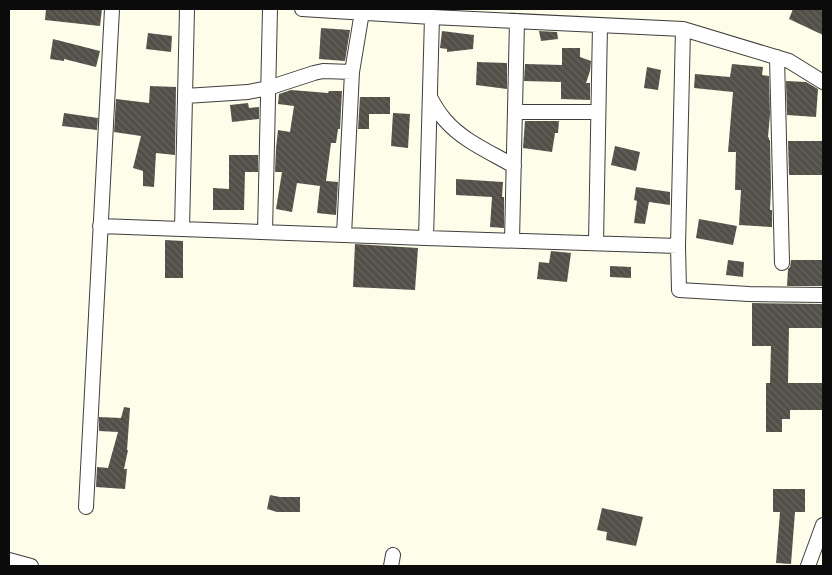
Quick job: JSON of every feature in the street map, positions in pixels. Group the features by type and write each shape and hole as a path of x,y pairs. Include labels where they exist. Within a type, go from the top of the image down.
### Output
{"street":[{"path":"86,507 112,9"},
{"path":"182,229 187,9"},
{"path":"266,232 270,9"},
{"path":"302,9 432,17 683,28 789,61 823,82"},
{"path":"344,235 352,72 362,12"},
{"path":"426,238 432,17"},
{"path":"512,240 517,21"},
{"path":"596,243 600,25"},
{"path":"683,28 678,246 679,290 749,294 823,295"},
{"path":"777,57 782,263"},
{"path":"185,96 248,92 268,88 323,71 352,72"},
{"path":"430,97 443,119 455,130 514,166"},
{"path":"515,112 598,112"},
{"path":"100,226 678,246"},
{"path":"808,566 823,525"},
{"path":"9,560 31,566"}],"building":[{"path":"46,9 102,9 100,26 45,20"},
{"path":"793,9 823,9 823,35 789,19"},
{"path":"321,28 350,30 345,61 319,59"},
{"path":"442,31 474,35 473,49 447,52 447,49 440,48"},
{"path":"539,31 557,32 558,39 541,41"},
{"path":"148,33 172,36 171,52 146,49"},
{"path":"53,39 100,51 96,67 64,59 64,61 50,59"},
{"path":"562,48 580,48 580,57 591,61 586,83 590,83 590,100 561,99 561,82 524,81 525,64 562,65"},
{"path":"477,62 507,63 507,89 476,85"},
{"path":"732,64 763,67 762,75 769,76 770,114 768,137 770,140 770,210 772,210 772,227 739,225 741,190 735,190 736,152 728,152 733,92 694,88 695,74 730,77"},
{"path":"647,67 661,70 658,90 644,88"},
{"path":"786,81 806,82 818,89 816,117 787,115"},
{"path":"150,86 176,87 175,155 156,153 154,187 143,186 143,171 133,168 141,136 114,132 116,99 149,103"},
{"path":"291,90 328,93 329,91 342,91 340,129 338,129 336,143 331,143 326,181 338,182 336,215 317,213 320,186 297,183 292,212 276,209 282,172 275,172 278,130 290,132 294,106 278,104 279,94"},
{"path":"360,97 390,97 390,114 369,114 369,129 358,129"},
{"path":"248,103 249,108 259,107 259,119 232,122 230,105"},
{"path":"64,113 98,118 97,130 62,126"},
{"path":"393,113 410,114 408,148 391,146"},
{"path":"525,121 559,121 558,133 555,133 552,152 523,148"},
{"path":"788,141 823,141 823,175 789,175"},
{"path":"615,146 640,152 636,171 611,165"},
{"path":"229,155 258,155 258,172 245,172 244,210 213,210 213,188 229,189"},
{"path":"456,179 503,182 504,228 490,227 492,197 456,195"},
{"path":"636,187 670,192 670,205 649,202 645,224 634,223 637,201 634,200"},
{"path":"699,219 737,226 733,245 696,238"},
{"path":"165,240 183,241 183,278 165,278"},
{"path":"355,244 418,248 415,290 353,287"},
{"path":"551,251 571,253 567,282 537,279 539,262 549,263"},
{"path":"728,260 744,262 743,277 726,275"},
{"path":"791,260 823,260 822,286 787,286 788,269"},
{"path":"610,266 631,267 631,278 610,277"},
{"path":"752,303 823,304 823,328 789,328 788,383 823,383 823,410 790,410 790,419 782,419 782,432 766,432 766,383 770,383 771,346 752,346"},
{"path":"124,407 130,408 128,450 124,469 127,469 125,489 96,487 97,467 108,468 118,432 99,431 99,417 121,418"},
{"path":"773,489 805,489 805,512 795,512 791,564 776,563 780,512 773,512"},
{"path":"270,495 300,497 300,512 277,512 267,509"},
{"path":"602,508 643,517 636,546 606,540 607,532 597,530"}]}
